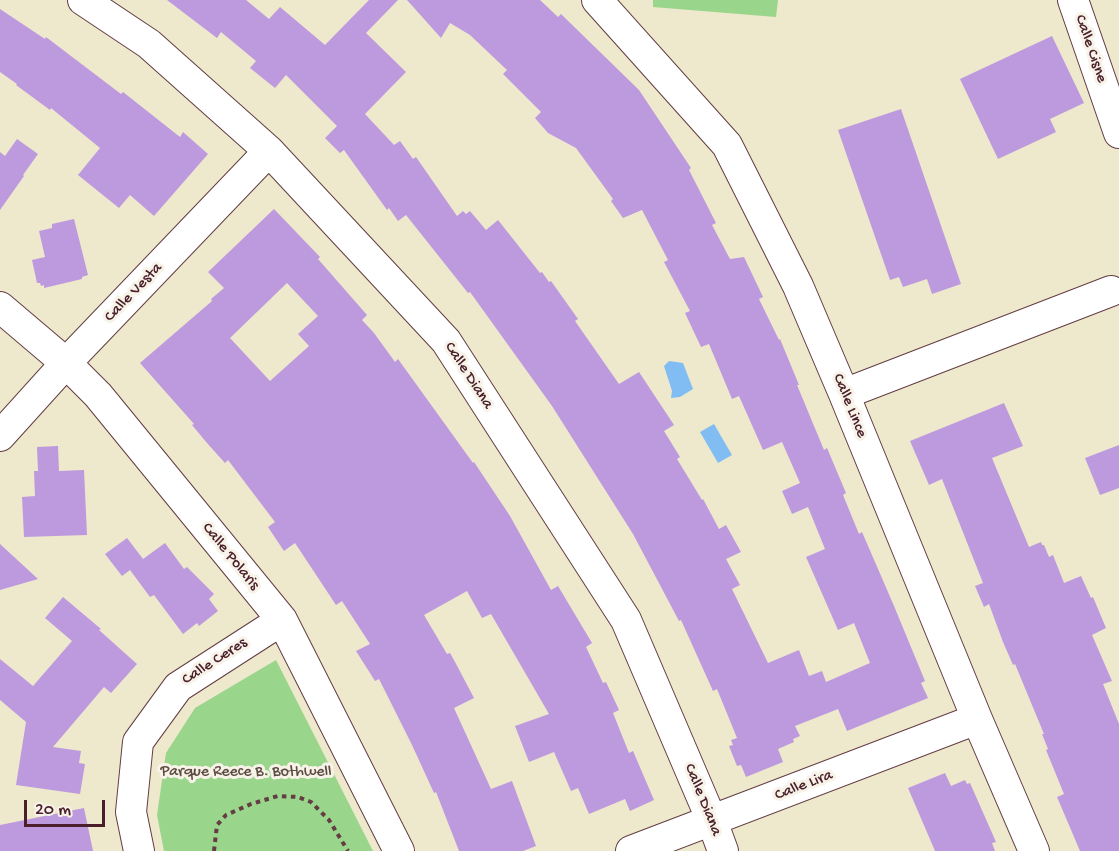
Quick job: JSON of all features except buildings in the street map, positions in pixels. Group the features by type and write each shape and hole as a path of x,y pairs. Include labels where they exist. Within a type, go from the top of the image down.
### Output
{"street":[{"name":"Calle Diana","path":"83,0 149,44 269,151 446,341 626,620 723,851"},
{"name":"Calle Lince","path":"597,0 727,145 798,286 1034,851"},
{"name":"Calle Cisne","path":"1073,0 1119,133"},
{"name":"Calle Vesta","path":"0,436 66,363 269,151"},
{"path":"844,394 1111,291"},
{"name":"Calle Polaris","path":"0,307 66,363 98,395 282,620 399,851"},
{"name":"Calle Ceres","path":"139,851 131,812 138,741 178,687 282,620"},
{"name":"Calle Lira","path":"631,851 977,719"}],"path":[{"path":"214,851 217,825 226,815 278,796 298,797 311,802 329,820 348,851"}],"green space":[{"path":"653,0 778,0 776,17 653,7"},
{"name":"Parque Reece B. Bothwell","path":"276,660 373,851 164,851 157,815 166,753 195,708"}],"water":[{"path":"669,361 683,363 693,389 680,397 671,398 672,391 664,366"},
{"path":"714,424 732,455 718,463 700,432"}]}
